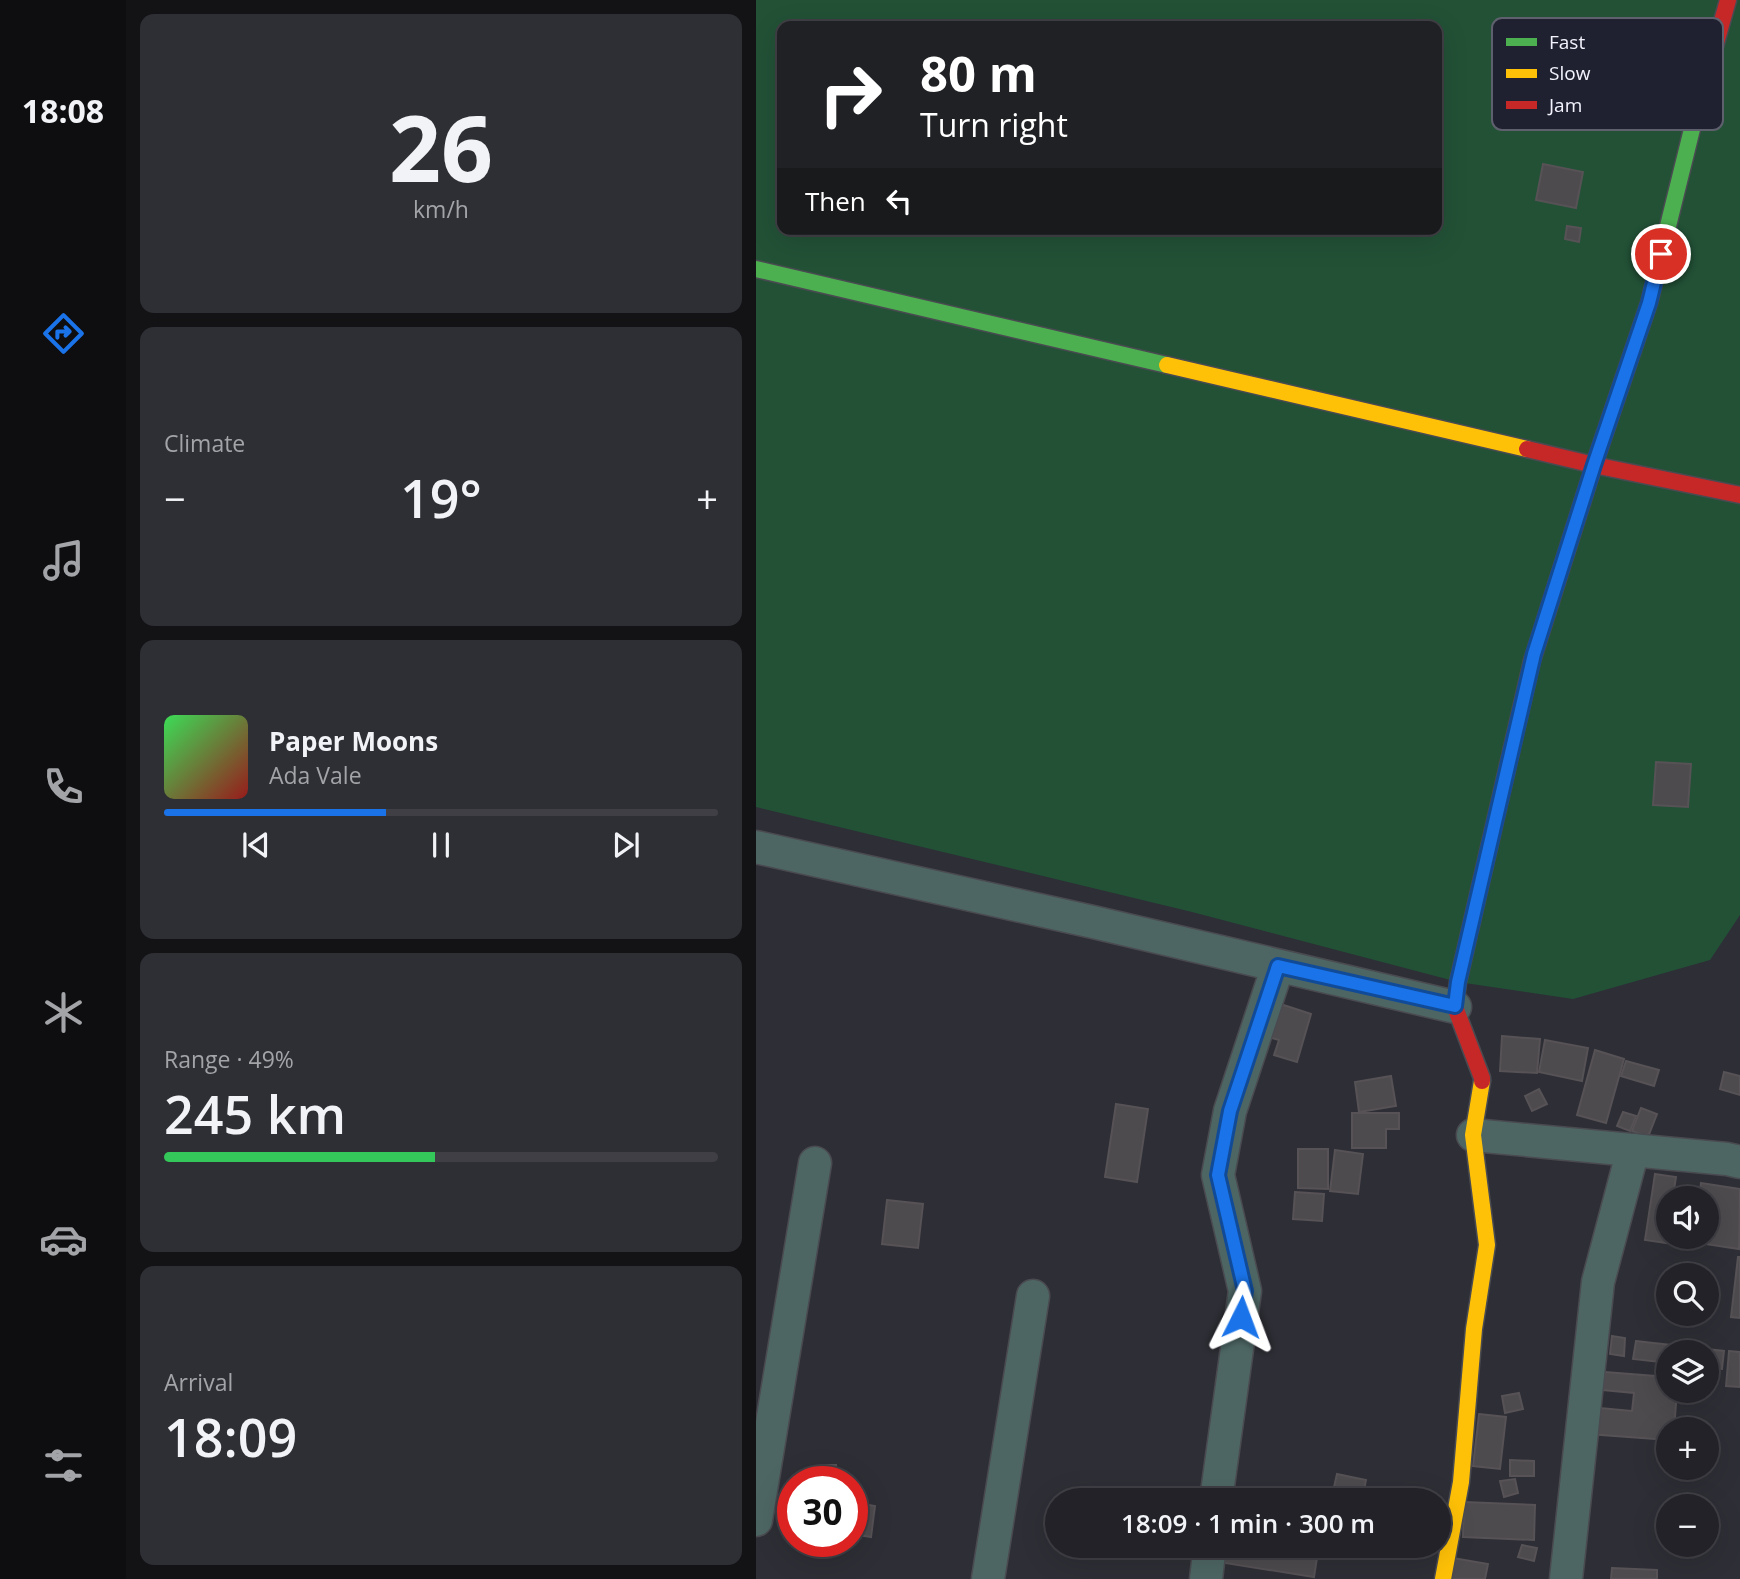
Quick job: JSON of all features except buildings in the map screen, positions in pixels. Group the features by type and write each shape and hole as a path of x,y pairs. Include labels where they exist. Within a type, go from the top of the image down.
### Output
{"street":[{"path":"1723,18 1728,0"},
{"path":"1443,1579 1461,1482 1474,1329 1487,1245 1473,1135 1482,1077 1455,1006 1458,982 1534,654 1649,303 1692,130"},
{"path":"756,269 1594,465 1740,495"},
{"path":"756,847 1455,1006"},
{"path":"1218,1488 1245,1291 1218,1175 1230,1111 1278,966"},
{"path":"1473,1135 1740,1162"},
{"path":"1566,1579 1598,1282 1633,1150"},
{"path":"756,1520 815,1163"},
{"path":"988,1579 1033,1296"},
{"path":"1206,1579 1208,1558"}],"green space":[{"path":"756,0 1740,0 1740,915 1710,960 1573,999 1458,982 1192,912 756,807"}],"traffic: fast":[{"path":"1532,661 1649,303 1692,130"},
{"path":"756,269 1167,365"}],"traffic: slow":[{"path":"1167,365 1527,449"},
{"path":"1443,1579 1461,1482 1474,1329 1487,1245 1473,1135 1482,1081"}],"traffic: jam":[{"path":"1723,18 1728,0"},
{"path":"1527,449 1740,495"},
{"path":"1482,1081 1455,1007 1458,982 1532,661"}],"route":[{"path":"1241,1317 1245,1291 1218,1175 1230,1111 1278,966 1455,1006 1458,982 1534,654 1649,303 1661,254"}]}
